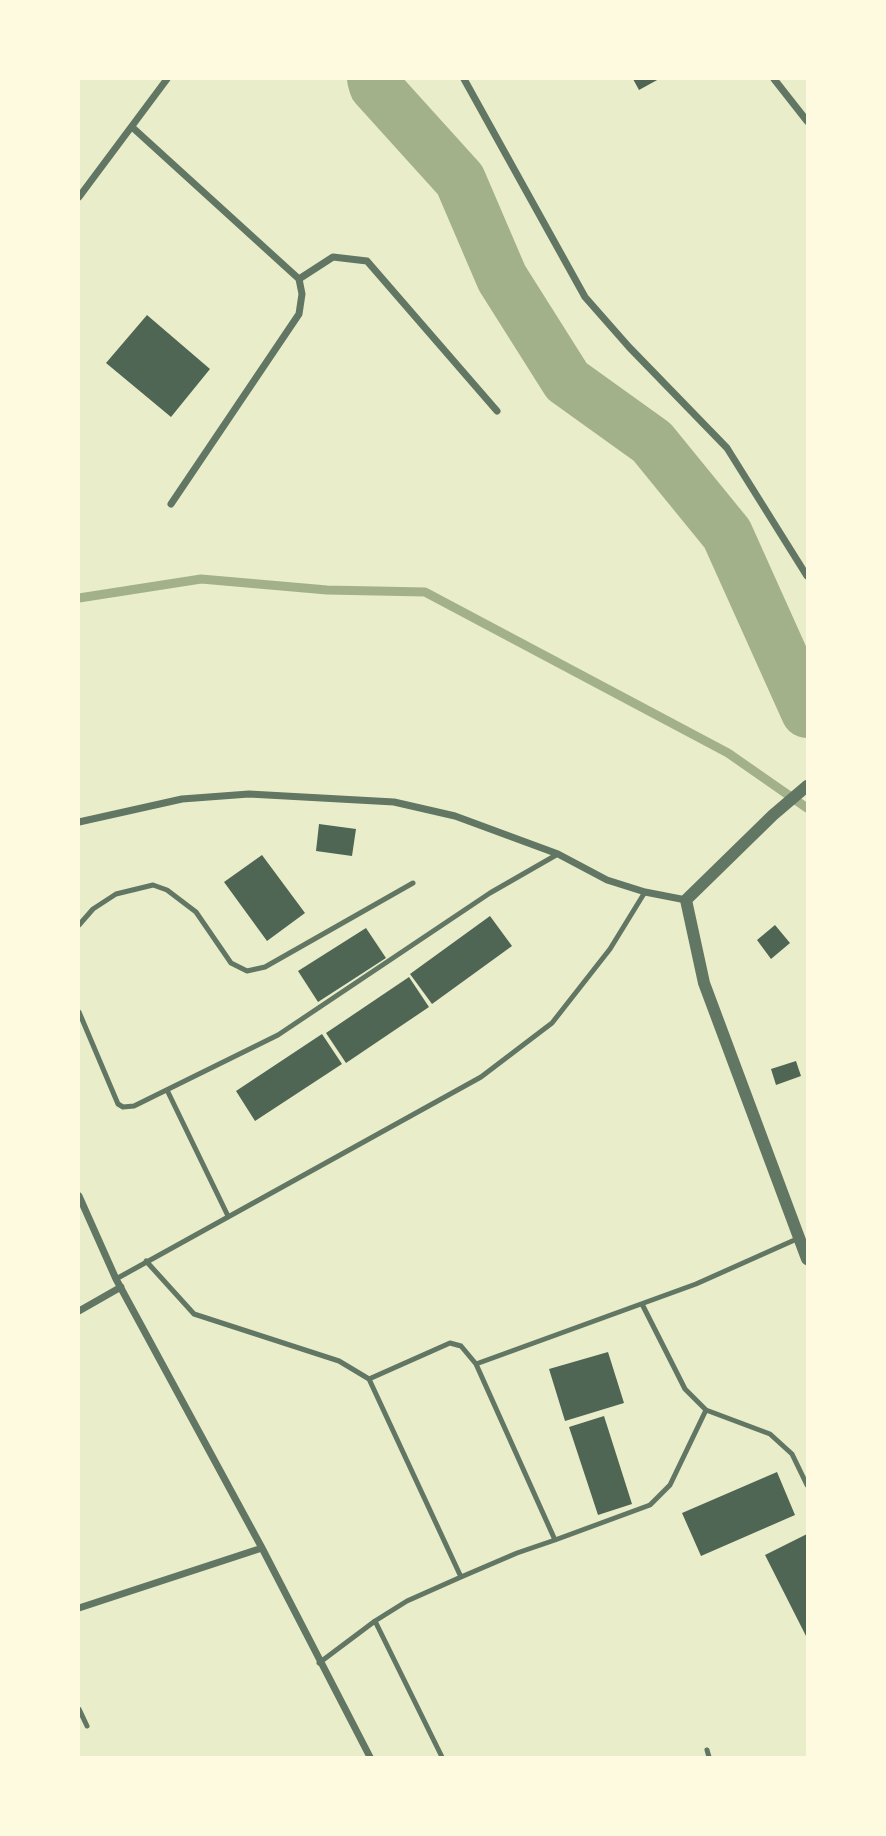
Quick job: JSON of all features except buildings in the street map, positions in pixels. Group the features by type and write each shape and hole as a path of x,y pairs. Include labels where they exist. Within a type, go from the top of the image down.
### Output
{"street":[{"path":"79,197 165,79"},
{"path":"464,79 585,297 629,347 727,448 807,576"},
{"path":"774,79 807,121"},
{"path":"132,127 299,279 302,293 299,314 171,504"},
{"path":"299,279 332,257 367,261 497,411"},
{"path":"686,900 773,815 807,786"},
{"path":"79,822 182,799 249,794 394,802 455,816 558,854 607,880 645,892 686,900"},
{"path":"686,900 704,983 807,1259"},
{"path":"79,1196 116,1279 262,1549 370,1757"},
{"path":"79,1311 121,1287"},
{"path":"79,1608 262,1549"}],"lane":[{"path":"79,1016 118,1104 123,1107 134,1106 278,1035 490,893 558,854"},
{"path":"79,925 93,909 116,894 153,885 167,890 196,912 231,963 247,971 265,967 413,883"},
{"path":"116,1279 481,1077 552,1023 610,949 645,892"},
{"path":"167,1090 228,1216"},
{"path":"475,1364 696,1284 799,1238"},
{"path":"146,1261 194,1314 339,1360 369,1379 461,1577"},
{"path":"642,1304 685,1389 706,1409 770,1434 792,1454 807,1485"},
{"path":"369,1379 450,1343 461,1346 475,1364 555,1540"},
{"path":"319,1663 407,1601 517,1553 650,1505 670,1485 706,1409"},
{"path":"375,1621 442,1757"},
{"path":"79,1709 87,1726"},
{"path":"707,1750 709,1757"}],"waterway":[{"path":"373,79 375,86 460,180 502,278 567,381 652,442 727,534 807,712"},
{"path":"79,598 201,579 327,590 425,592 728,753 807,808"}]}
